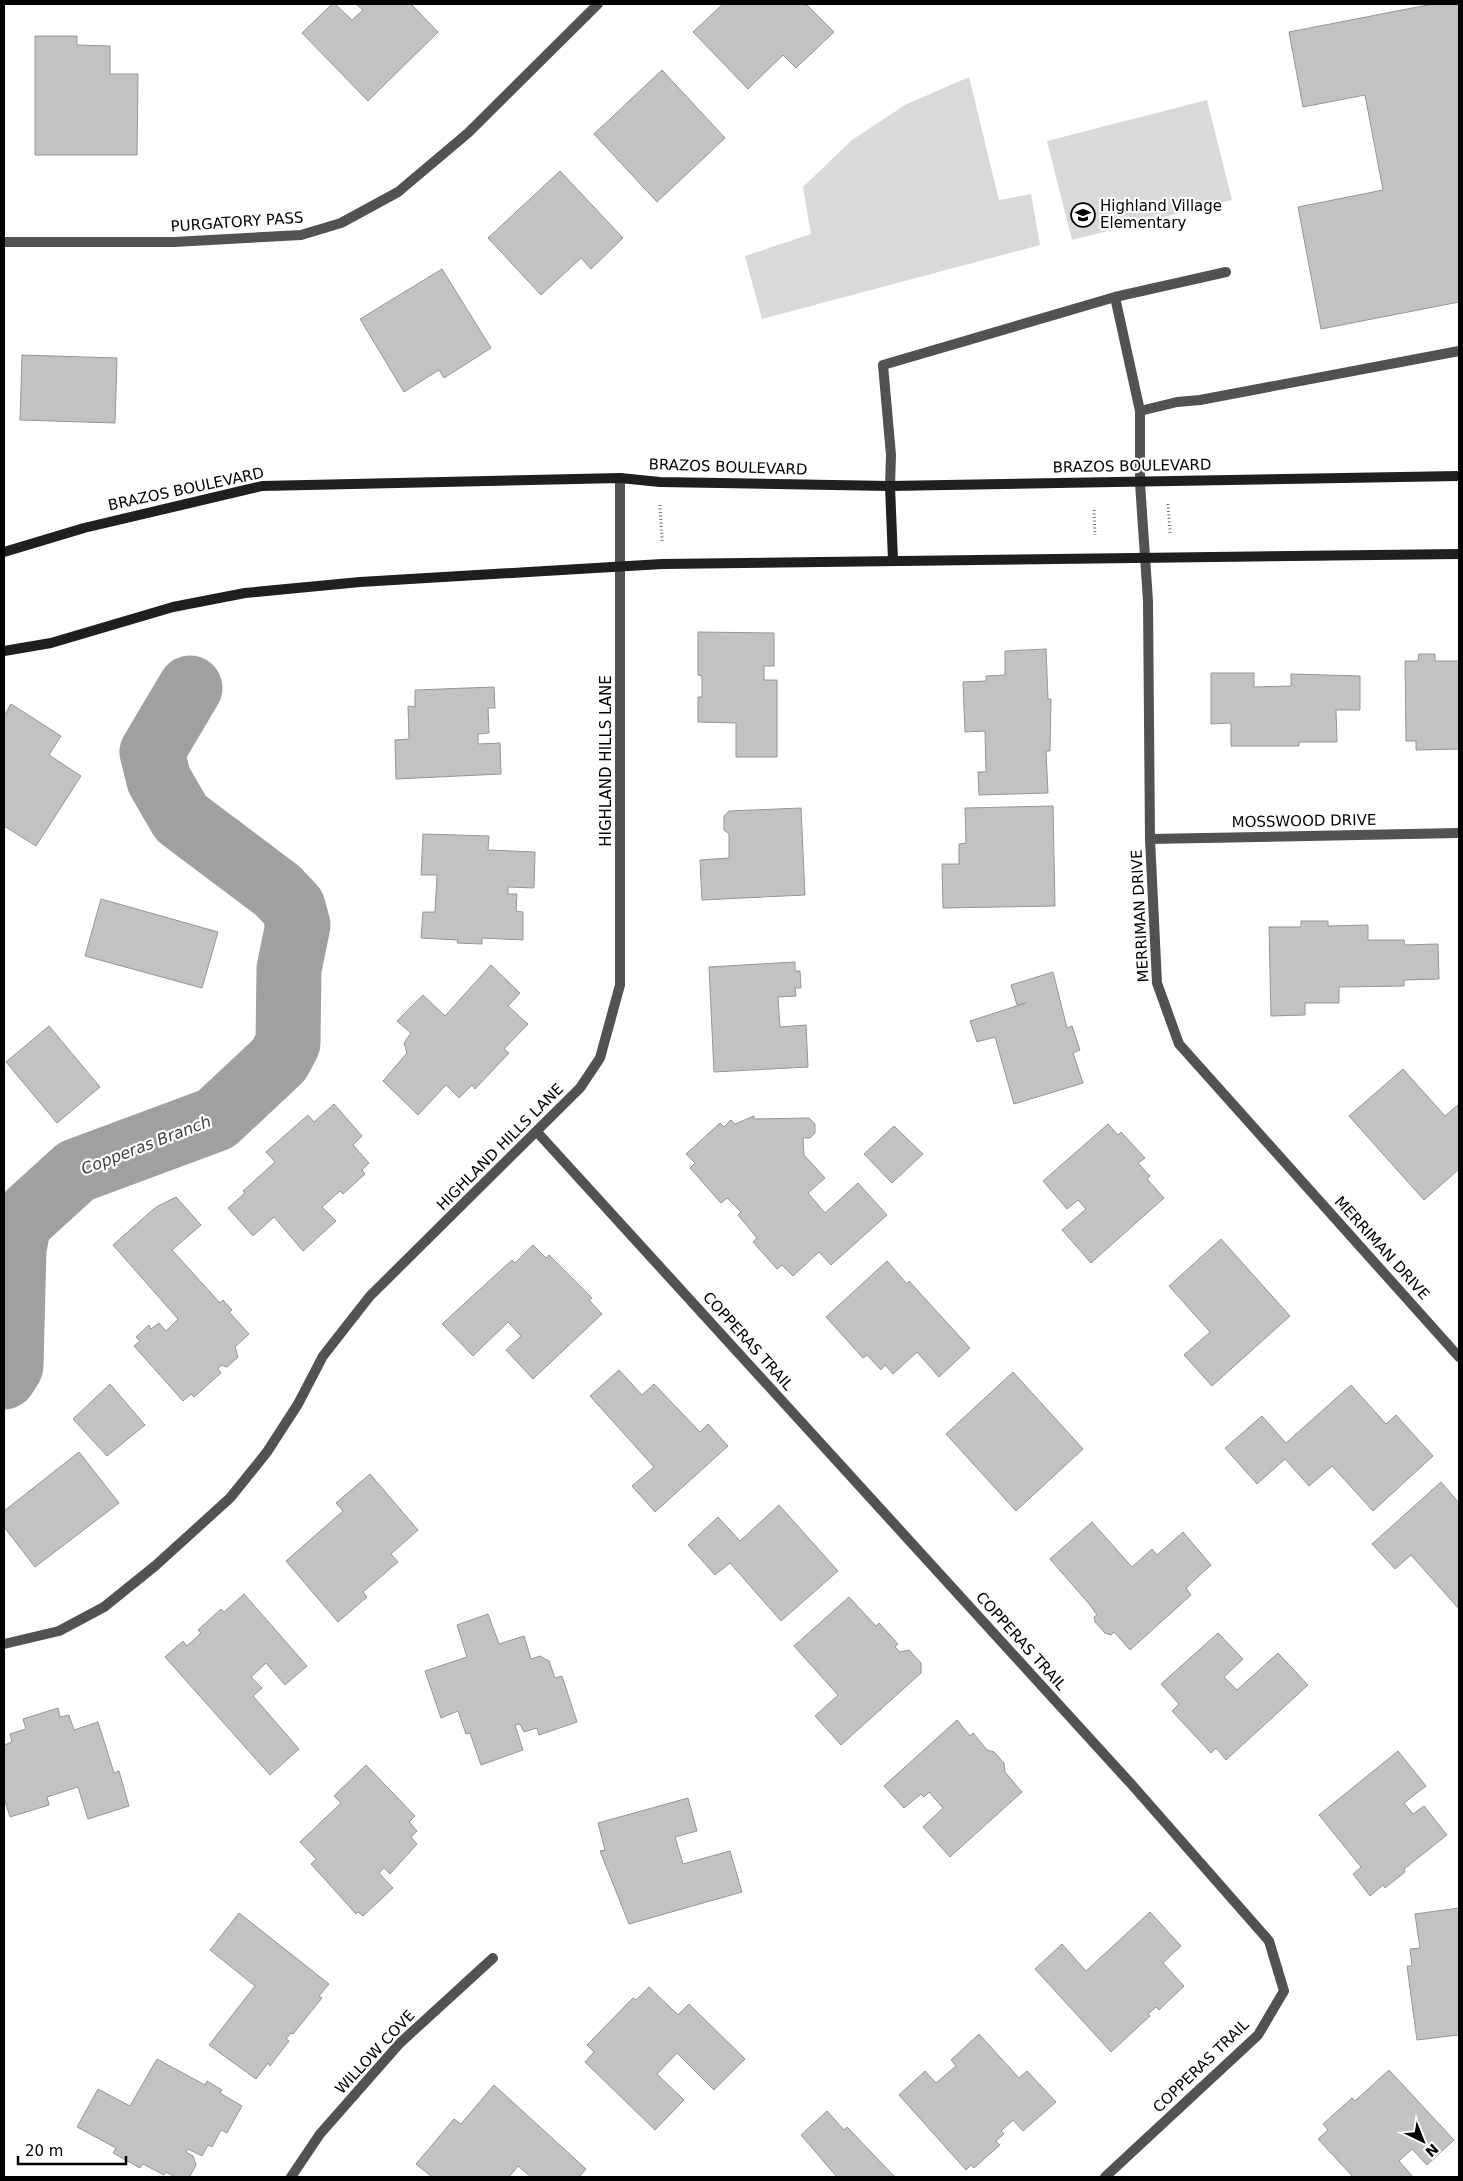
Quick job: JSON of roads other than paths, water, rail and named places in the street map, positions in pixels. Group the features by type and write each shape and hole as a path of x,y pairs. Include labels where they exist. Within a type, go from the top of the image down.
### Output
{"main road":[{"name":"BRAZOS BOULEVARD","path":"4,552 84,528 262,486 620,478 660,482 890,486 1459,476"},
{"path":"890,486 893,560"},
{"path":"4,651 51,643 173,607 245,593 360,582 621,566 893,560 1146,559 1459,554"}],"street":[{"name":"PURGATORY PASS","path":"4,242 174,242 301,235 341,223 398,192 468,132 598,4"},
{"path":"890,486 891,455 883,365 1115,297 1226,272"},
{"name":"MERRIMAN DRIVE","path":"1115,297 1140,411 1140,483 1146,559 1150,839 1157,983 1179,1044 1459,1357"},
{"path":"1140,411 1177,402 1200,400 1459,351"},
{"name":"HIGHLAND HILLS LANE","path":"4,1644 60,1631 104,1608 155,1566 230,1498 267,1452 298,1404 323,1356 370,1296 580,1088 600,1058 620,985 620,478"},
{"name":"MOSSWOOD DRIVE","path":"1150,839 1459,833"},
{"name":"COPPERAS TRAIL","path":"537,1132 1133,1786 1269,1941 1284,1991 1258,2035 1105,2177"},
{"name":"WILLOW COVE","path":"291,2177 320,2134 400,2043 494,1958"}],"waterway":[{"name":"Copperas Branch","path":"4,1377 11,1366 14,1249 19,1223 76,1171 216,1119 279,1060 288,1043 289,969 298,925 293,907 278,891 181,818 159,780 152,752 190,688"}],"place":[{"name":"Highland Village Elementary","path":"1083,215"}]}
